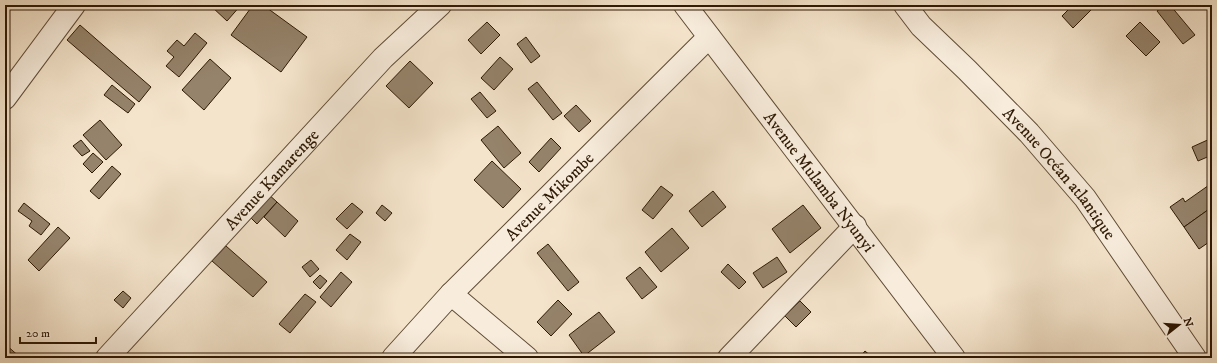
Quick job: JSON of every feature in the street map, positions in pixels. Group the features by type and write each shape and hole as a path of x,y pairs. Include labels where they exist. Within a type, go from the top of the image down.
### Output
{"street":[{"path":"5,98 74,5"},
{"name":"Avenue Kamarenge","path":"107,358 383,58 440,5"},
{"name":"Avenue Mulamba Nyunyi","path":"685,5 855,226 954,358"},
{"name":"Avenue Océan atlantique","path":"905,5 921,26 1029,133 1086,198 1196,358"},
{"name":"Avenue Mikombe","path":"393,358 451,294 709,37"},
{"path":"729,358 855,226"},
{"path":"451,294 527,358"}],"building":[{"path":"241,5 227,21 211,6"},
{"path":"253,5 263,5 307,37 281,72 231,35"},
{"path":"1073,5 1096,5 1073,28 1062,16"},
{"path":"1165,5 1170,5 1195,35 1183,44 1157,11"},
{"path":"487,22 500,35 481,54 468,40"},
{"path":"1140,22 1160,42 1146,56 1126,36"},
{"path":"80,25 151,87 139,102 67,40"},
{"path":"195,33 207,43 179,77 166,66 174,57 167,51 177,40 184,46"},
{"path":"526,37 540,56 531,63 517,44"},
{"path":"500,57 513,69 494,90 481,78"},
{"path":"210,59 231,78 204,110 182,90"},
{"path":"410,61 433,83 409,108 386,86"},
{"path":"537,82 562,113 553,120 528,89"},
{"path":"112,85 135,104 128,113 104,95"},
{"path":"480,92 496,111 487,118 471,99"},
{"path":"576,105 591,121 579,132 564,116"},
{"path":"100,120 122,145 106,160 83,135"},
{"path":"498,126 521,153 504,168 481,140"},
{"path":"551,138 561,148 539,172 529,162"},
{"path":"1212,138 1212,155 1198,161 1192,147"},
{"path":"81,140 90,151 82,156 73,146"},
{"path":"93,153 103,162 92,173 83,164"},
{"path":"492,161 521,189 503,208 474,180"},
{"path":"112,166 121,174 99,199 90,191"},
{"path":"1212,183 1212,207 1184,227 1170,207 1183,198 1185,202"},
{"path":"661,186 673,195 653,219 642,210"},
{"path":"713,191 726,207 702,227 689,211"},
{"path":"267,193 277,202 257,224 247,214"},
{"path":"277,202 298,221 285,237 264,217"},
{"path":"24,203 50,224 41,235 29,226 32,221 18,211"},
{"path":"352,203 363,212 347,229 336,219"},
{"path":"382,205 392,213 385,221 376,213"},
{"path":"803,205 821,228 790,253 772,229"},
{"path":"1212,207 1212,240 1199,249 1184,227"},
{"path":"58,227 70,238 39,271 28,260"},
{"path":"672,228 689,248 661,272 645,252"},
{"path":"350,234 361,242 347,260 336,250"},
{"path":"548,244 579,282 568,291 537,253"},
{"path":"226,246 267,282 253,297 212,261"},
{"path":"777,257 787,272 763,288 753,273"},
{"path":"311,260 319,269 310,277 302,267"},
{"path":"728,264 746,282 739,289 721,272"},
{"path":"640,267 657,287 642,299 626,278"},
{"path":"341,272 352,282 331,307 320,297"},
{"path":"320,275 327,281 320,289 313,282"},
{"path":"123,291 131,298 123,308 114,300"},
{"path":"305,294 316,302 290,333 279,324"},
{"path":"558,300 572,314 551,336 537,322"},
{"path":"800,301 811,312 796,327 785,316"},
{"path":"599,312 615,332 584,356 569,335"},
{"path":"5,344 21,358 5,358"},
{"path":"865,351 872,357 859,358"}]}
